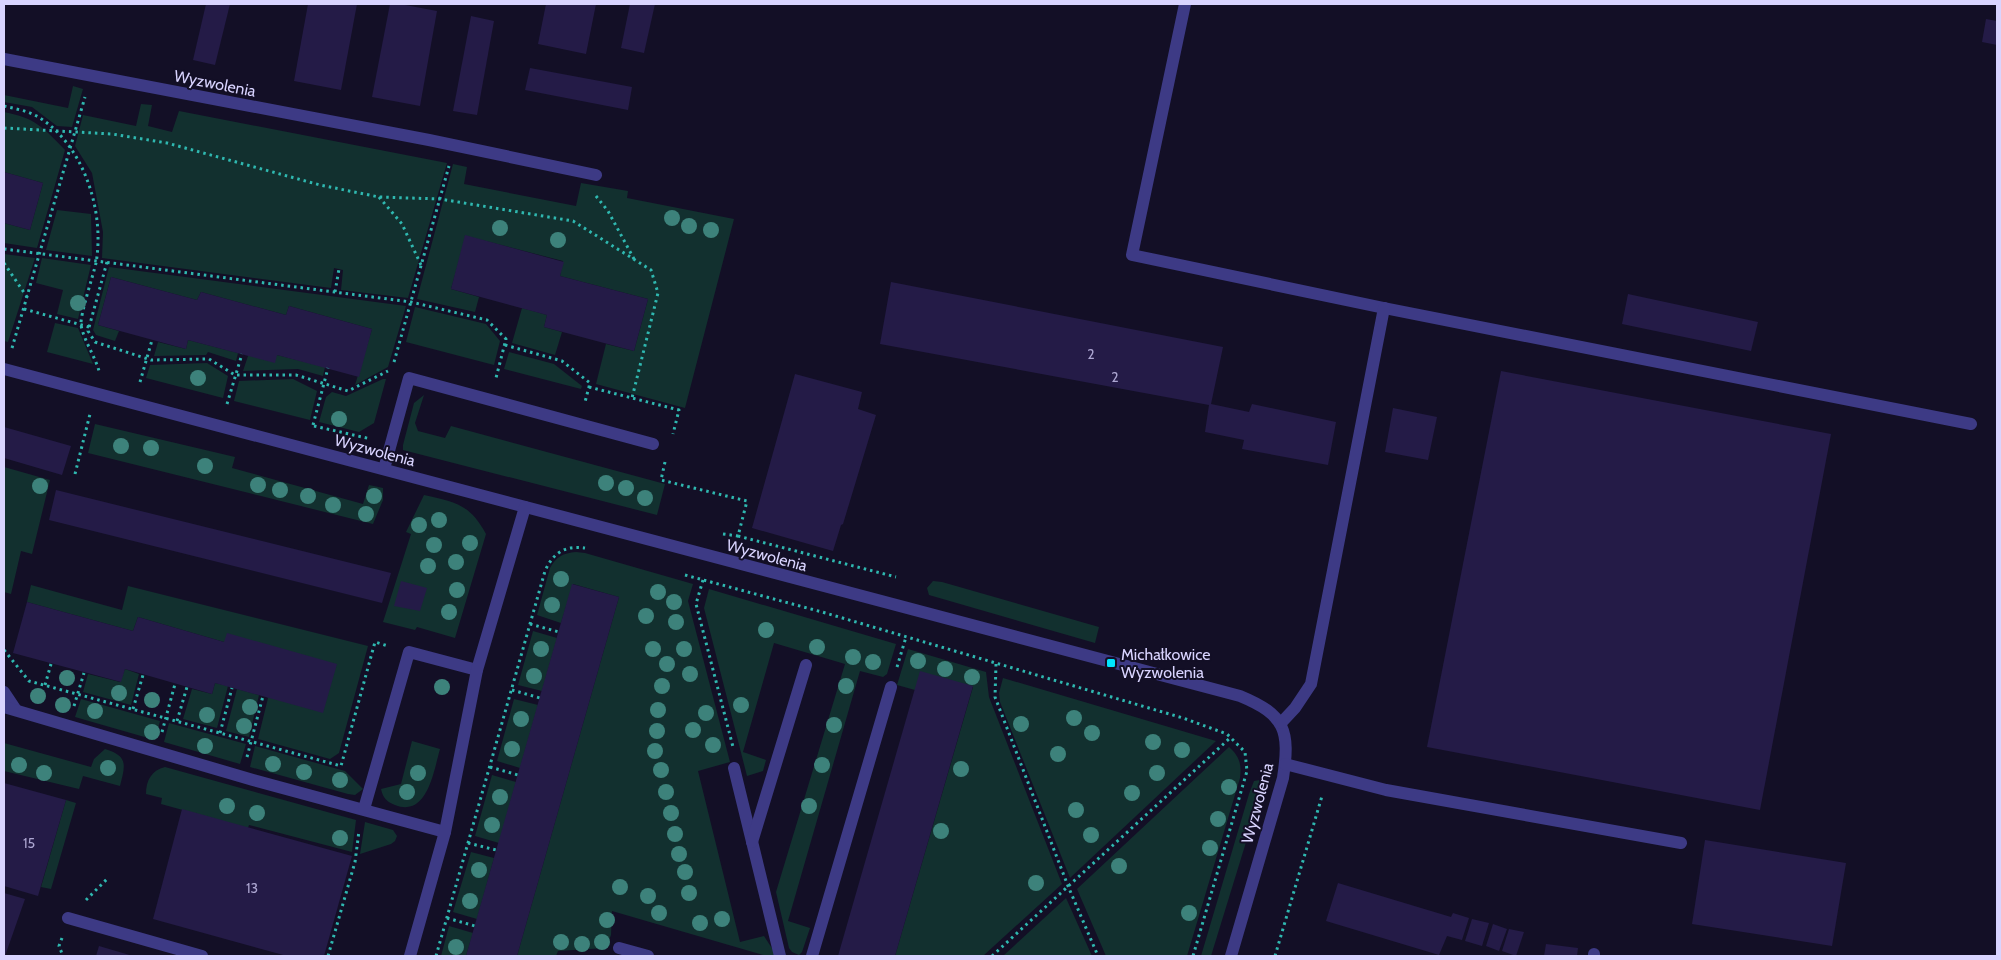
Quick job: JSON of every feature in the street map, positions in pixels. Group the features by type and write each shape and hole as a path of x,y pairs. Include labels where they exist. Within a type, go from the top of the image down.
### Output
{"street":[{"path":"1185,4 1132,255 1384,308 1971,424"},
{"name":"Wyzwolenia","path":"4,59 455,145 596,175"},
{"path":"1281,723 1295,708 1311,684 1384,308"},
{"name":"Wyzwolenia","path":"4,369 1240,696 1256,703 1272,713 1281,723 1285,735 1287,753 1283,778 1231,956"},
{"path":"384,469 409,378 653,444"},
{"path":"410,956 445,832 477,670 525,507"},
{"path":"364,809 409,652 477,670"},
{"path":"752,842 806,665"},
{"path":"812,956 891,687"},
{"path":"4,692 10,709 252,780 445,832"},
{"path":"1285,764 1386,790 1681,843"},
{"path":"734,768 780,956"},
{"path":"68,918 202,956"},
{"path":"619,948 648,956"}],"path":[{"path":"12,348 91,77"},
{"path":"4,106 23,110 40,117 56,131 88,177 97,216 96,261 81,324 100,372 108,374"},
{"path":"4,128 112,134 167,143 320,185 379,197 440,199 573,221 651,270 658,293 632,398"},
{"path":"390,378 455,145"},
{"path":"575,170 608,211 634,259"},
{"path":"379,197 402,224 421,265"},
{"path":"4,249 411,302 487,320 506,339 490,400"},
{"path":"107,262 88,331 95,342 151,360 210,359 235,375 296,375 348,391 392,369"},
{"path":"4,263 27,297"},
{"path":"335,292 338,269"},
{"path":"24,309 89,326"},
{"path":"140,382 152,340"},
{"path":"505,346 562,361 590,383 578,424"},
{"path":"227,404 242,354"},
{"path":"313,425 328,368"},
{"path":"132,380 149,384"},
{"path":"589,387 678,410 672,436"},
{"path":"218,402 237,406"},
{"path":"75,474 90,414"},
{"path":"304,423 373,440 375,431"},
{"path":"668,454 661,480 747,501 738,536 896,576"},
{"path":"436,956 549,561 562,549 589,548"},
{"path":"684,574 1183,718 1227,734 1245,752 1247,771 1193,956"},
{"path":"703,580 696,604 735,753 734,768"},
{"path":"530,624 559,632"},
{"path":"891,687 906,637"},
{"path":"4,650 29,681 341,766 375,642 409,652"},
{"path":"45,685 51,664"},
{"path":"996,664 995,697 1068,886 1098,956"},
{"path":"68,726 84,673"},
{"path":"133,709 143,675"},
{"path":"156,751 175,684"},
{"path":"177,721 187,687"},
{"path":"220,733 232,688"},
{"path":"512,690 540,698"},
{"path":"251,742 263,696"},
{"path":"992,956 1230,738"},
{"path":"490,767 518,775"},
{"path":"1275,956 1328,776"},
{"path":"328,956 355,862 359,829 364,809"},
{"path":"468,843 496,850"},
{"path":"447,918 475,926"}],"green space":[{"path":"73,86 83,89 72,127 57,126 32,107 4,102 4,95 68,108"},
{"path":"141,104 152,105 148,126 172,132 179,111 447,163 408,298 341,290 343,270 334,268 331,288 102,258 103,232 92,173 75,146 83,115 136,126"},
{"path":"4,112 24,117 38,125 65,150 37,248 4,243 4,223 30,230 43,183 4,172"},
{"path":"453,164 467,167 464,184 576,206 581,183 628,191 627,198 734,219 685,408 596,384 606,344 634,351 648,299 560,276 563,261 466,236 451,289 479,297 475,312 417,299"},
{"path":"57,210 91,214 92,256 46,250"},
{"path":"4,254 35,258 8,342 4,341"},
{"path":"42,258 91,265 78,319 57,314 63,290 36,283"},
{"path":"109,267 406,306 388,367 355,385 372,329 289,306 286,315 201,292 197,300 111,277 98,325 119,331 115,341 96,335 93,330"},
{"path":"415,307 486,324 500,341 494,365 406,342"},
{"path":"522,308 547,315 544,327 562,332 555,355 512,343"},
{"path":"55,323 78,328 93,364 47,352"},
{"path":"188,340 238,353 236,361 208,352 206,355 154,356 158,342 186,349"},
{"path":"509,352 554,364 582,386 581,389 504,369"},
{"path":"277,355 325,367 323,376 298,369 243,371 248,356"},
{"path":"207,363 228,376 223,398 146,378 150,365"},
{"path":"293,379 317,391 310,420 234,401 239,381"},
{"path":"386,379 374,423 359,432 319,422 326,397 332,392 346,396"},
{"path":"424,395 415,423 418,431 445,438 451,426 665,484 657,515 403,450 414,403"},
{"path":"95,424 235,457 232,468 363,504 369,485 383,488 383,500 373,524 88,453"},
{"path":"4,467 50,480 32,554 21,551 11,594 4,592"},
{"path":"424,495 445,500 468,510 486,534 455,638 417,627 415,630 383,622 411,534 406,532"},
{"path":"576,552 693,584 688,601 730,762 698,771 740,942 764,936 775,953 774,956 767,956 612,911 611,935 606,948 558,951 556,956 517,956 619,597 573,584 561,623 537,615 552,564 560,556"},
{"path":"933,581 1099,627 1095,643 929,595 927,588"},
{"path":"31,585 122,610 128,586 368,646 339,753 330,759 258,739 268,698 224,642 138,617 133,631 27,602"},
{"path":"709,589 896,644 887,674 883,677 860,671 788,921 810,928 802,952 799,955 792,952 789,948 776,892 845,664 774,643 743,752 766,760 763,771 747,776 704,608"},
{"path":"533,631 557,638 542,691 518,685"},
{"path":"908,649 986,672 989,697 1062,884 983,956 895,956 973,687 915,690 897,685"},
{"path":"125,669 139,674 131,705 83,692 88,674 120,682"},
{"path":"1003,678 1216,741 1070,878 1000,702 999,693"},
{"path":"215,683 228,686 217,728 183,719 192,689 212,694"},
{"path":"237,689 259,695 249,737 226,731"},
{"path":"81,699 160,721 155,740 75,717"},
{"path":"514,699 538,705 520,768 497,761"},
{"path":"169,723 246,744 240,764 164,742"},
{"path":"412,741 440,749 428,789 415,805 406,807 395,805 388,801 381,789 401,784"},
{"path":"4,743 91,767 94,759 105,749 122,759 124,767 120,786 83,776 79,789 4,771"},
{"path":"255,746 345,771 363,789 355,795 348,794 250,767"},
{"path":"1229,747 1239,761 1241,769 1240,778 1187,956 1106,956 1077,889"},
{"path":"165,767 356,820 352,852 249,825 248,828 161,804 162,798 146,794 146,789 153,773"},
{"path":"492,775 516,782 499,843 475,836"},
{"path":"1260,780 1255,813 1211,956 1201,956 1249,794 1254,781"},
{"path":"66,800 76,803 51,889 41,887"},
{"path":"365,822 393,830 397,836 395,841 360,854"},
{"path":"471,852 494,858 477,919 453,912"},
{"path":"1066,898 1092,956 1003,956"},
{"path":"449,926 473,933 466,956 441,956"}],"building":[{"path":"206,4 230,4 215,65 193,60"},
{"path":"308,4 357,4 341,90 294,81"},
{"path":"390,4 437,11 420,106 372,97"},
{"path":"546,4 596,4 586,54 538,44"},
{"path":"630,4 655,4 644,53 621,48"},
{"path":"471,16 494,21 477,115 453,111"},
{"path":"1986,19 1997,21 1997,45 1982,42"},
{"path":"530,68 632,87 628,110 525,90"},
{"path":"4,172 43,183 30,230 4,223"},
{"path":"465,235 564,262 560,276 648,299 634,351 544,327 547,315 451,289"},
{"path":"111,277 197,300 201,292 286,315 289,306 372,329 359,377 277,355 275,363 188,340 186,349 98,325"},
{"path":"891,282 1223,347 1211,404 1249,412 1252,404 1336,422 1328,465 1242,449 1244,440 1205,432 1209,405 880,344"},
{"path":"1628,294 1758,322 1751,351 1622,324"},
{"path":"1501,371 1831,434 1760,810 1427,747"},
{"path":"795,374 862,392 858,409 876,415 833,551 752,528"},
{"path":"1393,408 1437,417 1428,460 1385,452"},
{"path":"4,427 71,446 62,475 4,458"},
{"path":"56,490 391,573 382,603 49,520"},
{"path":"401,581 427,588 420,611 394,606"},
{"path":"572,584 619,597 521,942 517,956 466,956"},
{"path":"27,602 133,631 138,617 224,642 227,633 337,664 323,713 215,683 212,694 125,669 121,682 13,653"},
{"path":"920,671 973,686 895,956 838,956"},
{"path":"4,783 66,800 38,896 4,886"},
{"path":"182,809 352,856 324,956 287,956 153,919"},
{"path":"1705,840 1846,863 1832,946 1692,924"},
{"path":"1338,883 1451,917 1453,913 1469,918 1462,940 1447,936 1439,955 1326,921"},
{"path":"4,893 25,899 5,956 4,956"},
{"path":"1472,919 1489,923 1482,946 1465,941"},
{"path":"1493,924 1507,929 1499,951 1486,946"},
{"path":"1509,929 1524,932 1516,956 1502,951"},
{"path":"1546,944 1578,948 1577,956 1544,956"},
{"path":"99,946 133,956 96,956"}],"place":[{"name":"Michałkowice Wyzwolenia","path":"1111,663"}]}
